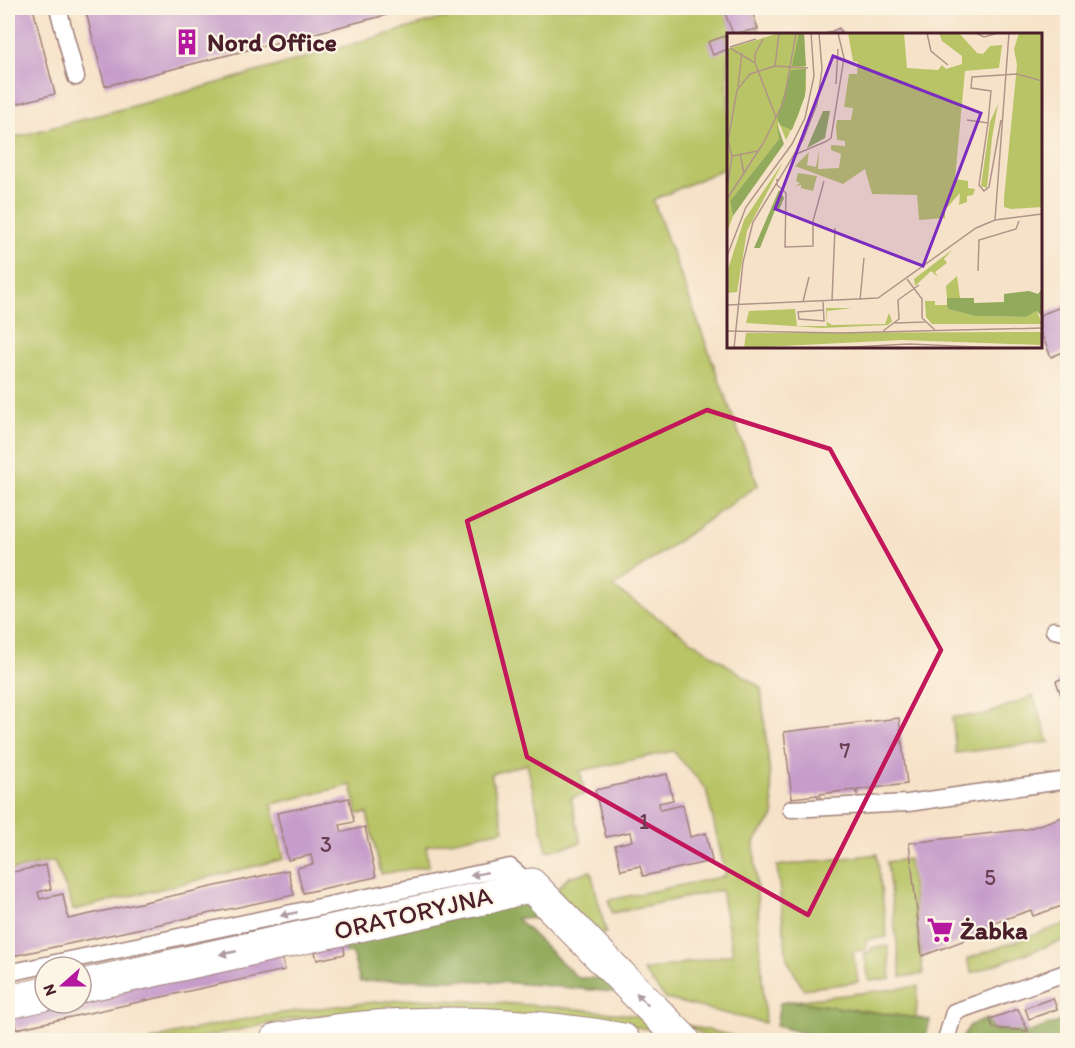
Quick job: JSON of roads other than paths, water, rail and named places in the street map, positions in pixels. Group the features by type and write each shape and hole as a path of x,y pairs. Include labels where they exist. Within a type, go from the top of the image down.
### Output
{"street":[{"name":"ORATORYJNA","path":"93,983 477,899 531,885"},
{"path":"531,885 683,1041"},
{"path":"8,1002 33,997"},
{"path":"277,1041 330,1032 434,1024 550,1029 623,1041"}],"lane":[{"path":"58,8 76,77"},
{"path":"791,809 908,803 1068,780"},
{"path":"8,973 510,867 531,885"},
{"path":"946,1041 954,1012 1068,972"}],"place":[{"name":"Nord Office","path":"187,42"},
{"name":"Żabka","path":"940,930"}]}
